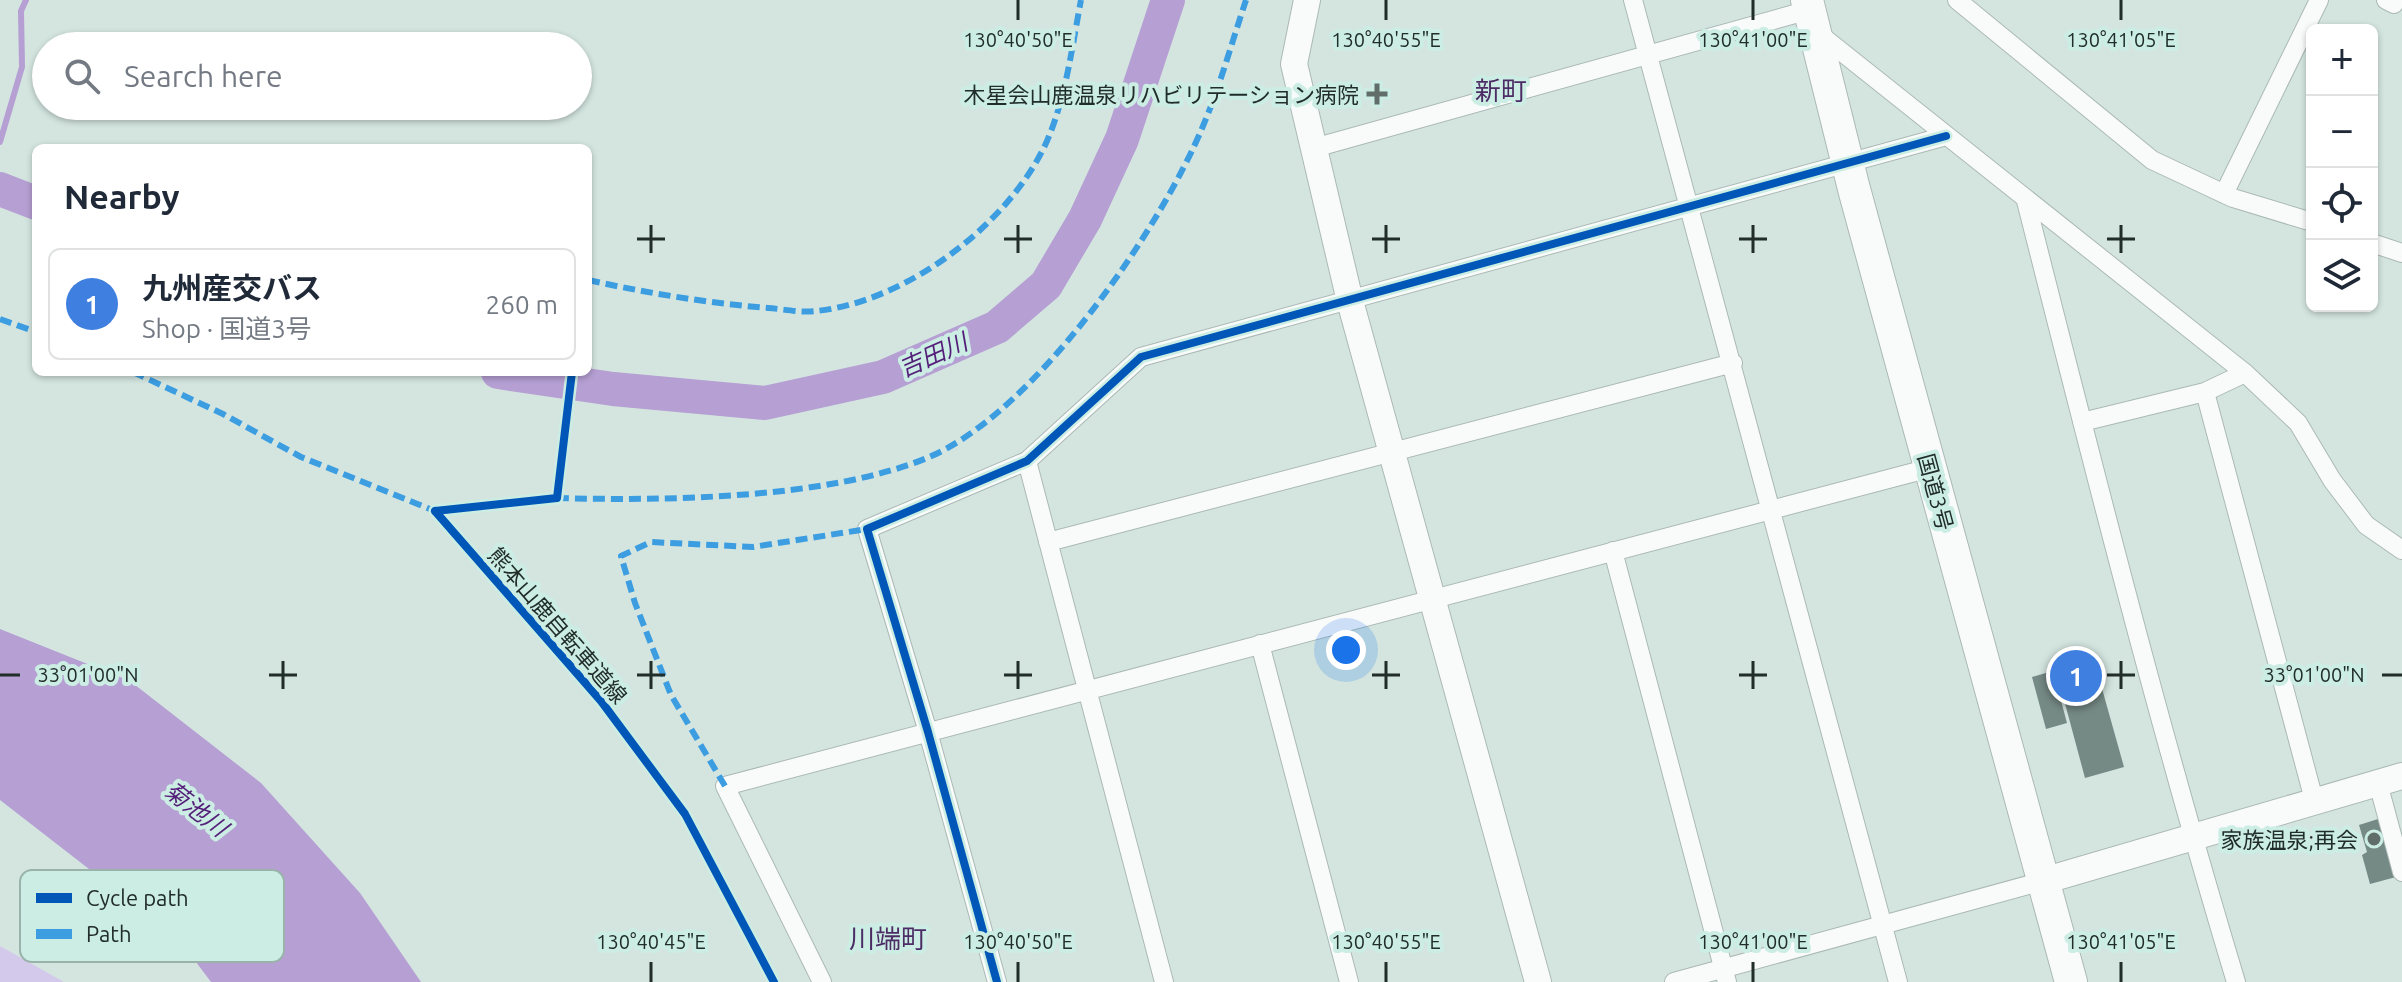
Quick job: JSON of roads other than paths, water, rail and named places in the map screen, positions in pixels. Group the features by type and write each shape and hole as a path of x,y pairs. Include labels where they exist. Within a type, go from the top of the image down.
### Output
{"highway":[{"name":"国道3号","path":"1809,13 1847,163 2071,982"}],"street":[{"path":"1307,0 1294,64 1350,301 1538,982"},
{"path":"1633,0 1898,982"},
{"path":"1957,0 2152,160 2224,194 2306,220"},
{"path":"2224,194 2319,0"},
{"path":"1314,148 1809,13 1946,136 2245,373 2298,423 2332,480 2366,525 2402,550"},
{"path":"997,982 928,732 867,529 1027,461 1141,357 1946,136"},
{"path":"2026,201 2193,838 2236,982"},
{"path":"2378,245 2402,253"},
{"path":"1048,542 1733,363"},
{"path":"2082,422 2205,392 2245,373"},
{"path":"2205,392 2314,800"},
{"path":"1027,461 1164,982"},
{"path":"822,982 725,786 1930,468"},
{"path":"1613,551 1725,976"},
{"path":"1260,644 1349,982"},
{"path":"1674,982 1725,976 2390,780 2402,872"}],"water":[{"name":"菊池川","path":"0,629 130,681 261,783 360,893 421,982 211,982 196,962 284,962 284,870 90,870 0,800"}],"waterway":[{"path":"0,142 22,67 21,11 26,0"},
{"name":"吉田川","path":"525,376 613,389 765,403 883,377 997,327 1046,285 1085,219 1122,139 1168,0"},
{"name":"吉田川","path":"0,189 32,201"}],"place":[{"name":"木星会山鹿温泉リハビリテーション病院","path":"1377,94"},
{"name":"九州産交バス","path":"2076,676"},
{"name":"家族温泉;再会","path":"2374,839"}],"district":[{"name":"新町","path":"1501,90"},
{"name":"川端町","path":"888,938"}]}
